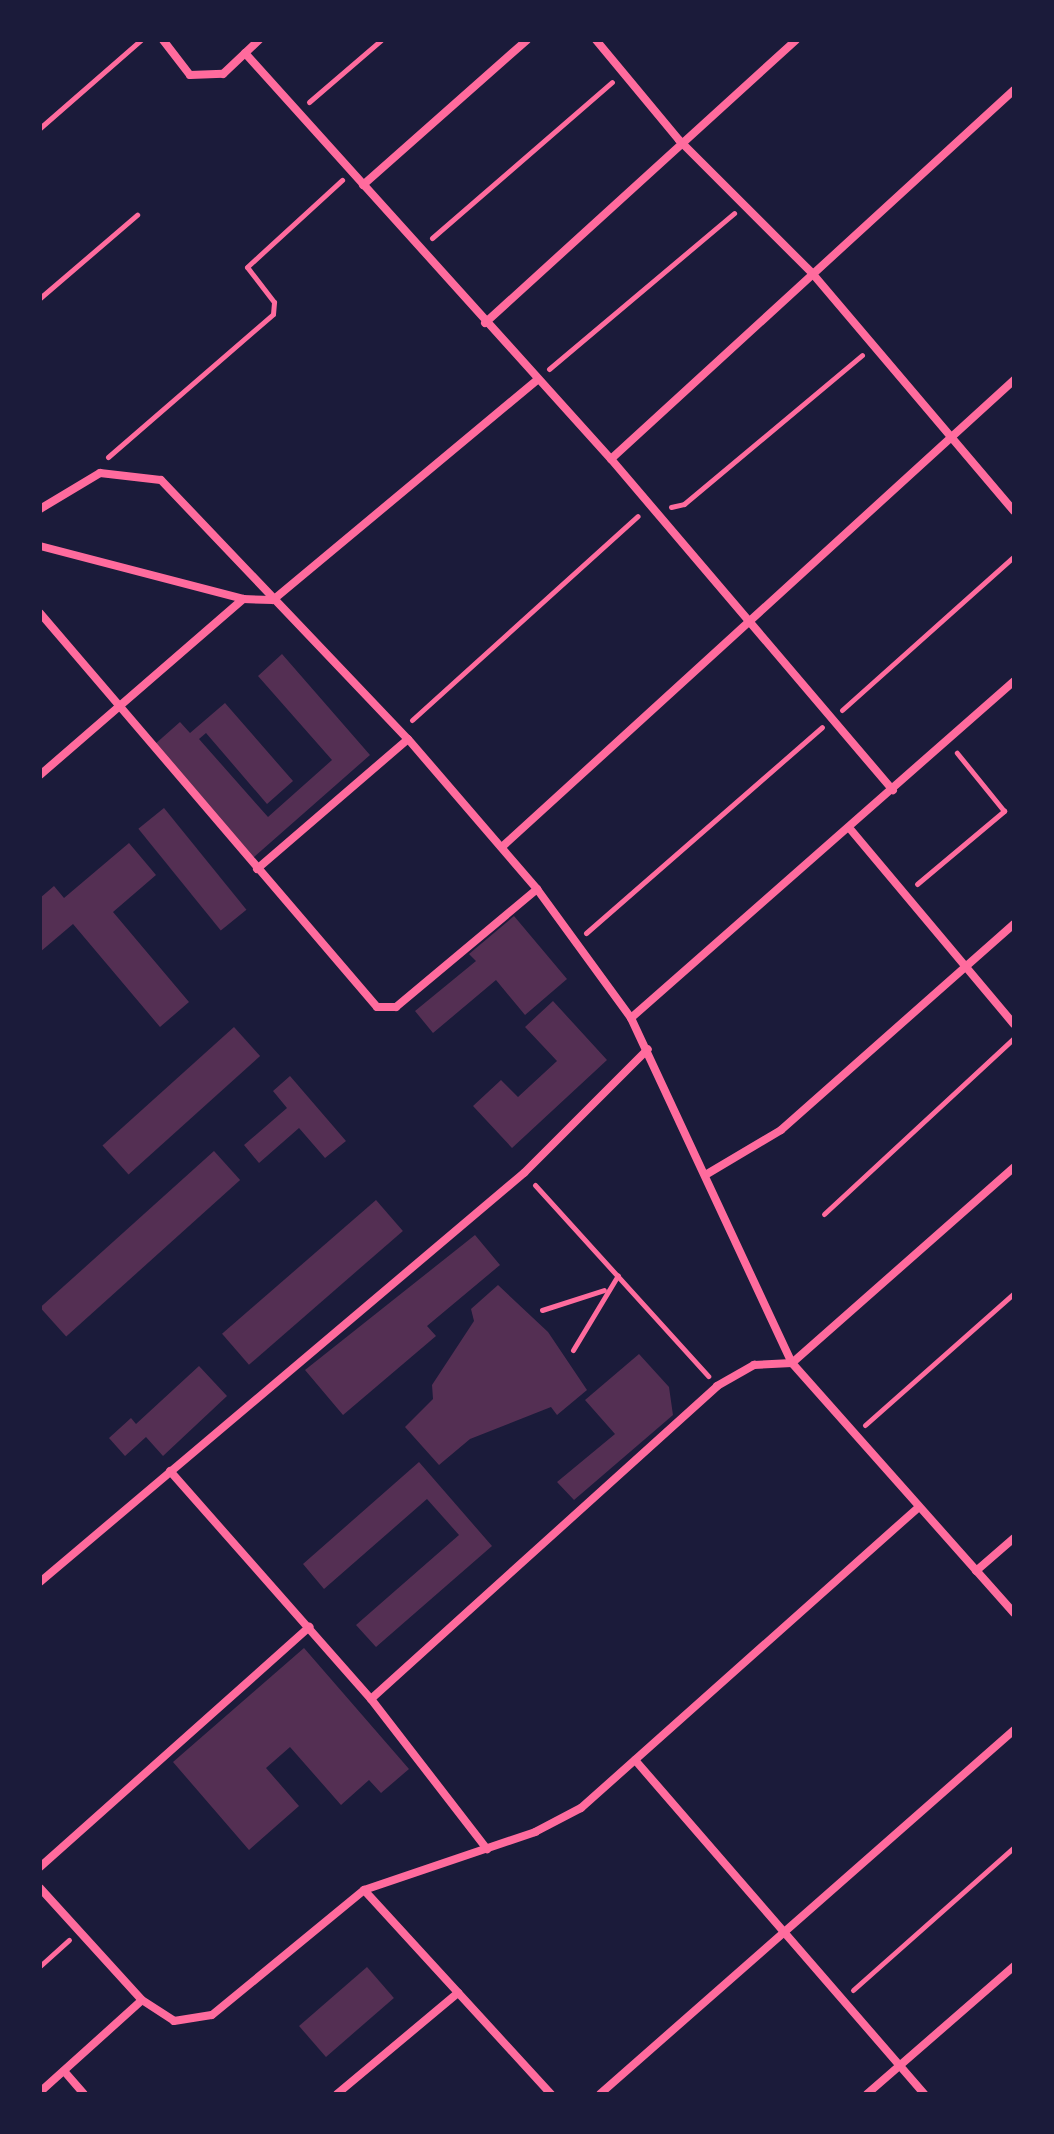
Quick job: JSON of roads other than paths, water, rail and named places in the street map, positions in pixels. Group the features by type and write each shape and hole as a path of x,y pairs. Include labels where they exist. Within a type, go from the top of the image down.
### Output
{"street":[{"path":"163,40 190,75 223,74 259,40"},
{"path":"363,185 527,40"},
{"path":"596,40 679,140 812,273 875,344 948,437 1014,511"},
{"path":"485,323 679,140 796,40"},
{"path":"245,53 536,381 611,459 743,623 893,790"},
{"path":"611,459 1014,90"},
{"path":"503,846 743,623 1014,380"},
{"path":"40,546 243,599 273,600 536,381"},
{"path":"40,509 100,473 161,480 400,730 503,846 631,1018 707,1174 792,1363 852,1436 1014,1613"},
{"path":"40,775 243,599"},
{"path":"40,613 367,998 386,1010 537,889"},
{"path":"631,1018 851,830 1014,681"},
{"path":"257,869 408,739"},
{"path":"851,830 968,965 1014,1024"},
{"path":"707,1174 781,1130 1014,924"},
{"path":"40,1582 524,1173 648,1049"},
{"path":"371,1699 717,1386 754,1365 792,1363 1014,1167"},
{"path":"170,1471 371,1699 487,1849"},
{"path":"40,1888 142,2000 174,2021 212,2015 364,1890 558,1822 635,1760 917,1509"},
{"path":"976,1571 1014,1538"},
{"path":"40,1867 309,1627"},
{"path":"600,2094 785,1927 1014,1730"},
{"path":"635,1760 785,1927 924,2094"},
{"path":"364,1890 551,2094"},
{"path":"867,2094 1014,1966"},
{"path":"337,2094 458,1993"},
{"path":"40,2092 142,2000"},
{"path":"64,2071 84,2094"}]}
